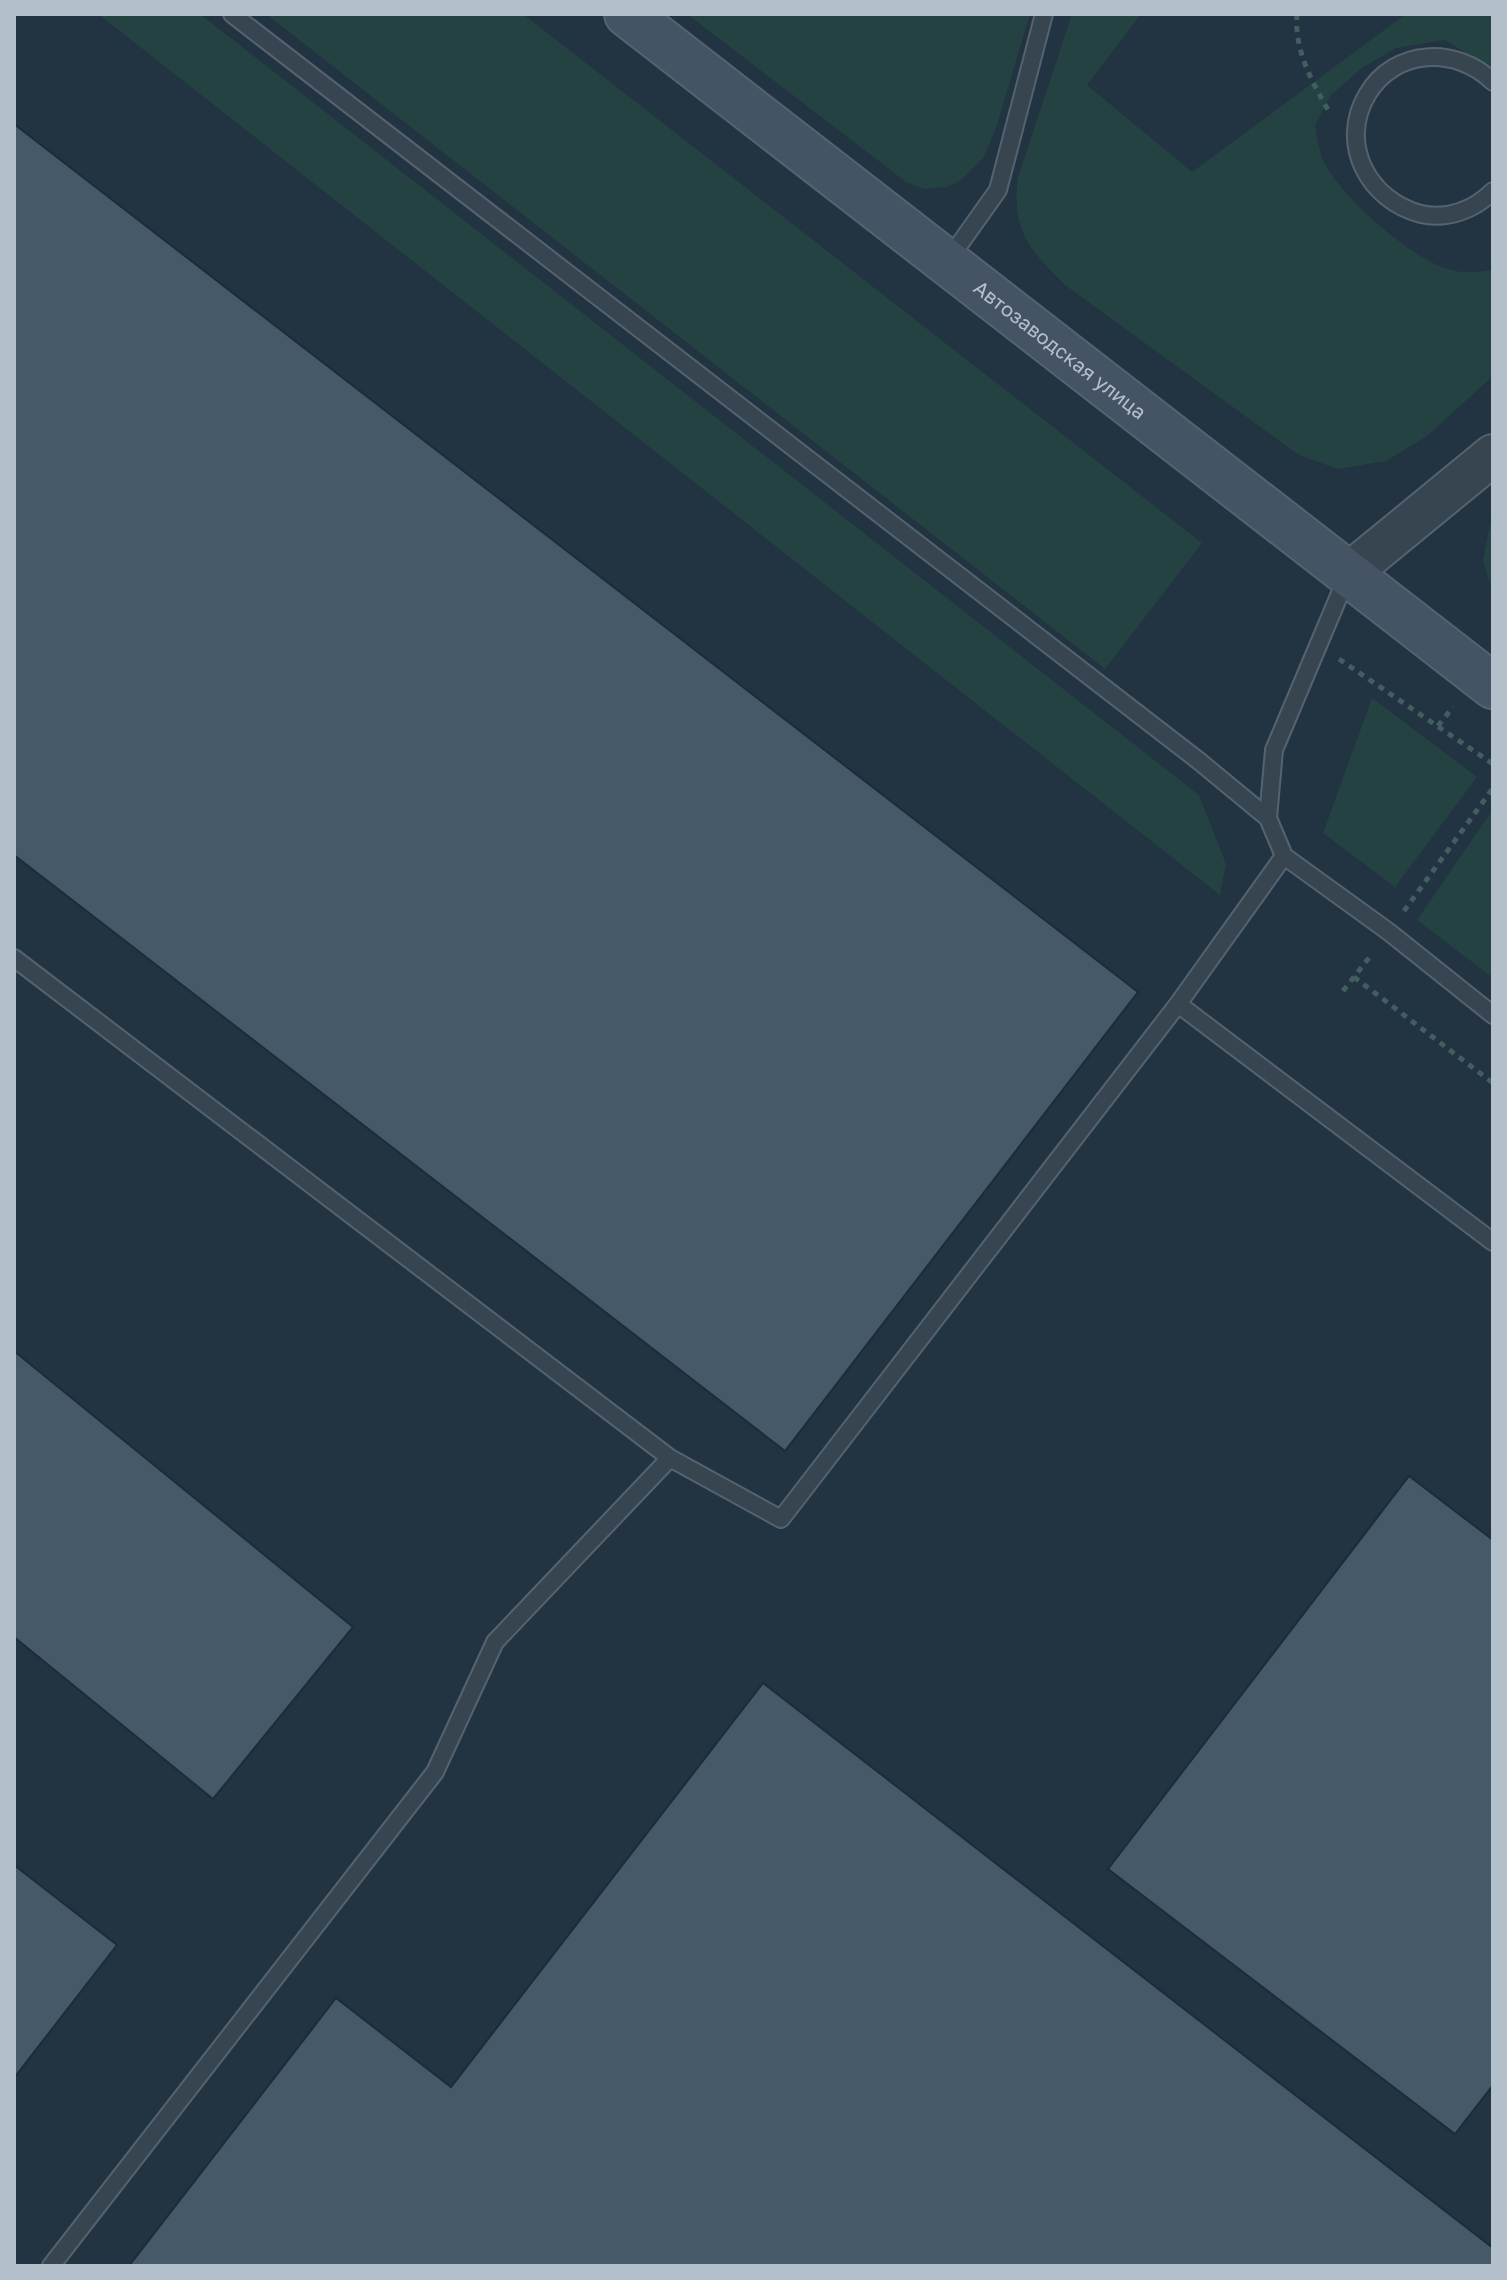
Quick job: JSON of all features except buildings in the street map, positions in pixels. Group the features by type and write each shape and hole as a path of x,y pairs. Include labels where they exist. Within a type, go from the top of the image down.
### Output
{"main road":[{"name":"Автозаводская улица","path":"627,14 1493,686"}],"street":[{"path":"1348,574 1493,455"}],"lane":[{"path":"232,14 1187,752 1268,818"},
{"path":"948,261 998,190 1044,14"},
{"path":"1493,82 1482,71 1459,59 1434,56 1409,60 1385,73 1367,94 1357,120 1356,147 1365,173 1381,195 1404,210 1431,216 1458,213 1493,203"},
{"path":"1458,213 1483,201 1493,191"},
{"path":"1348,574 1274,750 1268,818 1284,856 1389,932 1493,1015"},
{"path":"14,958 670,1458 781,1519 1178,1004 1284,856"},
{"path":"1178,1004 1493,1242"},
{"path":"51,2266 435,1772 495,1642 670,1458"}],"path":[{"path":"1297,14 1296,26 1306,72 1328,110 1357,120"},
{"path":"1319,645 1493,764"},
{"path":"1343,991 1493,788"},
{"path":"1354,977 1493,1083"}],"green space":[{"path":"98,14 200,14 1199,795 1226,864 1220,895"},
{"path":"266,14 523,14 1202,543 1105,669"},
{"path":"687,14 1030,14 996,128 984,157 961,180 947,187 924,189 906,182"},
{"path":"1072,14 1141,14 1087,85 1192,172 1406,14 1493,14 1493,70 1445,40 1396,48 1362,68 1331,95 1315,125 1322,158 1333,176 1360,207 1394,238 1444,268 1468,272 1493,269 1493,376 1427,436 1386,461 1338,469 1299,455 1065,285 1041,261 1025,238 1017,211 1017,195 1018,177"},
{"path":"1493,509 1493,593 1483,561"},
{"path":"1372,698 1477,777 1395,887 1323,833"},
{"path":"1493,809 1493,978 1417,920"}]}
